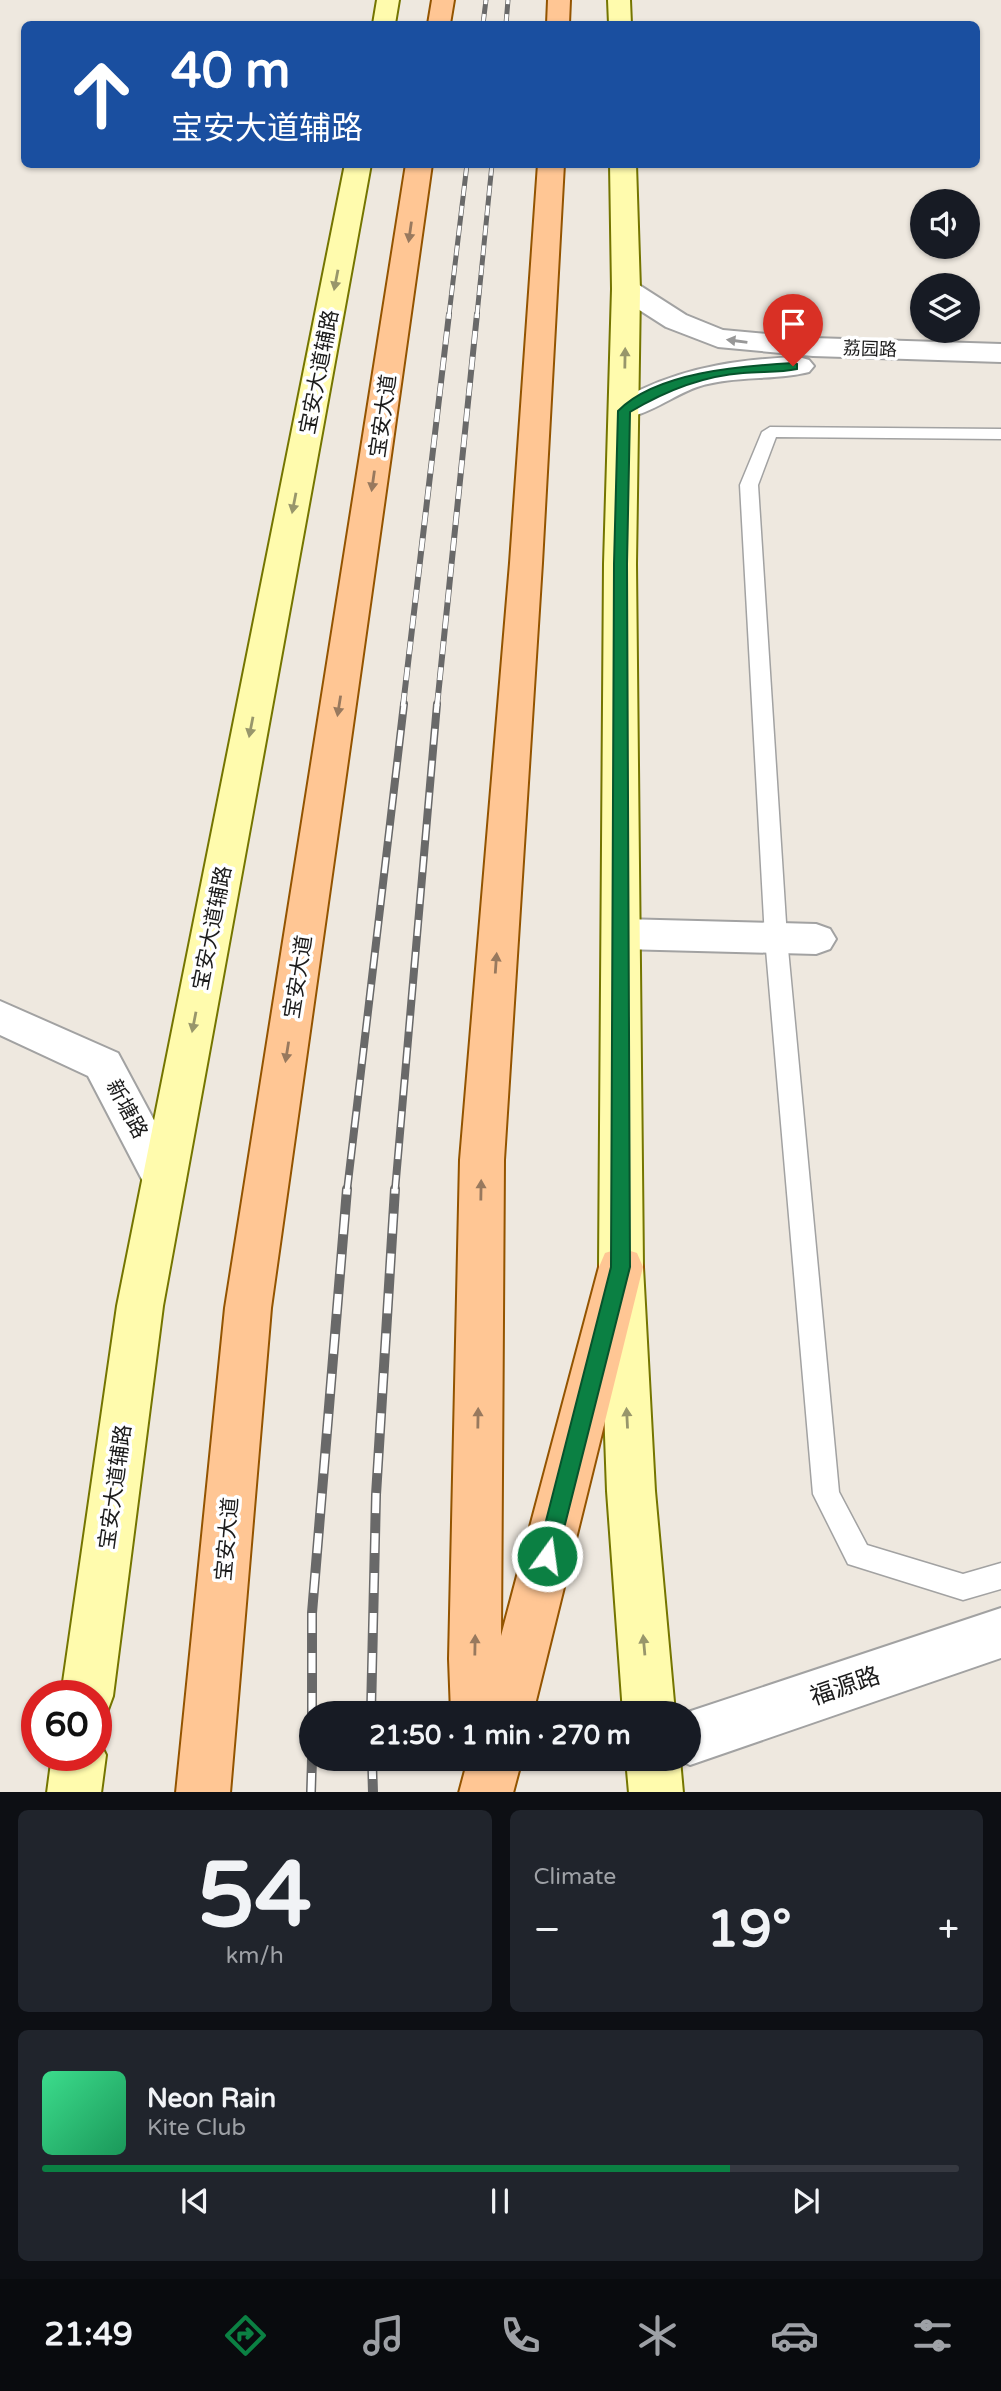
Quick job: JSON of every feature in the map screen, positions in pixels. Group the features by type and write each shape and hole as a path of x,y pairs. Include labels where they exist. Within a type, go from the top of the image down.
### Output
{"main road":[{"path":"384,21 388,0"},
{"path":"440,21 443,0"},
{"path":"558,21 559,0"},
{"path":"619,0 620,21"},
{"name":"宝安大道辅路","path":"89,1680 140,1306 357,168"},
{"name":"宝安大道","path":"203,1792 248,1308 418,168"},
{"path":"477,1701 482,1160 526,563 551,168"},
{"path":"623,168 626,289 621,564 621,1267 631,1491 648,1701"},
{"path":"510,1701 621,1267"},
{"path":"74,1792 77,1771"},
{"path":"478,1771 479,1792"},
{"path":"486,1792 492,1771"},
{"path":"654,1771 656,1792"}],"street":[{"name":"荔园路","path":"626,289 676,321 718,338 813,347 1001,353"},
{"name":"荔园路","path":"624,411 683,380 715,372 765,367 820,366 1001,373"},
{"path":"622,934 816,939"},
{"name":"新塘路","path":"0,1017 103,1065 164,1180"},
{"name":"福源路","path":"701,1734 1001,1633"}],"lane":[{"path":"1001,434 771,432 749,485 776,938 826,1494 858,1555 963,1587 1001,1576"}],"railway":[{"path":"483,21 486,0"},
{"path":"506,21 508,0"},
{"path":"449,315 467,168"},
{"path":"477,315 492,168"},
{"path":"403,706 449,314"},
{"path":"437,706 477,314"},
{"path":"347,1191 404,704"},
{"path":"395,1191 437,704"},
{"path":"312,1701 312,1613 347,1189"},
{"path":"371,1701 376,1495 395,1189"},
{"path":"311,1792 312,1771"},
{"path":"372,1771 373,1792"}],"route":[{"path":"547,1556 621,1267 621,564 624,411 683,380 715,372 793,366"}]}
